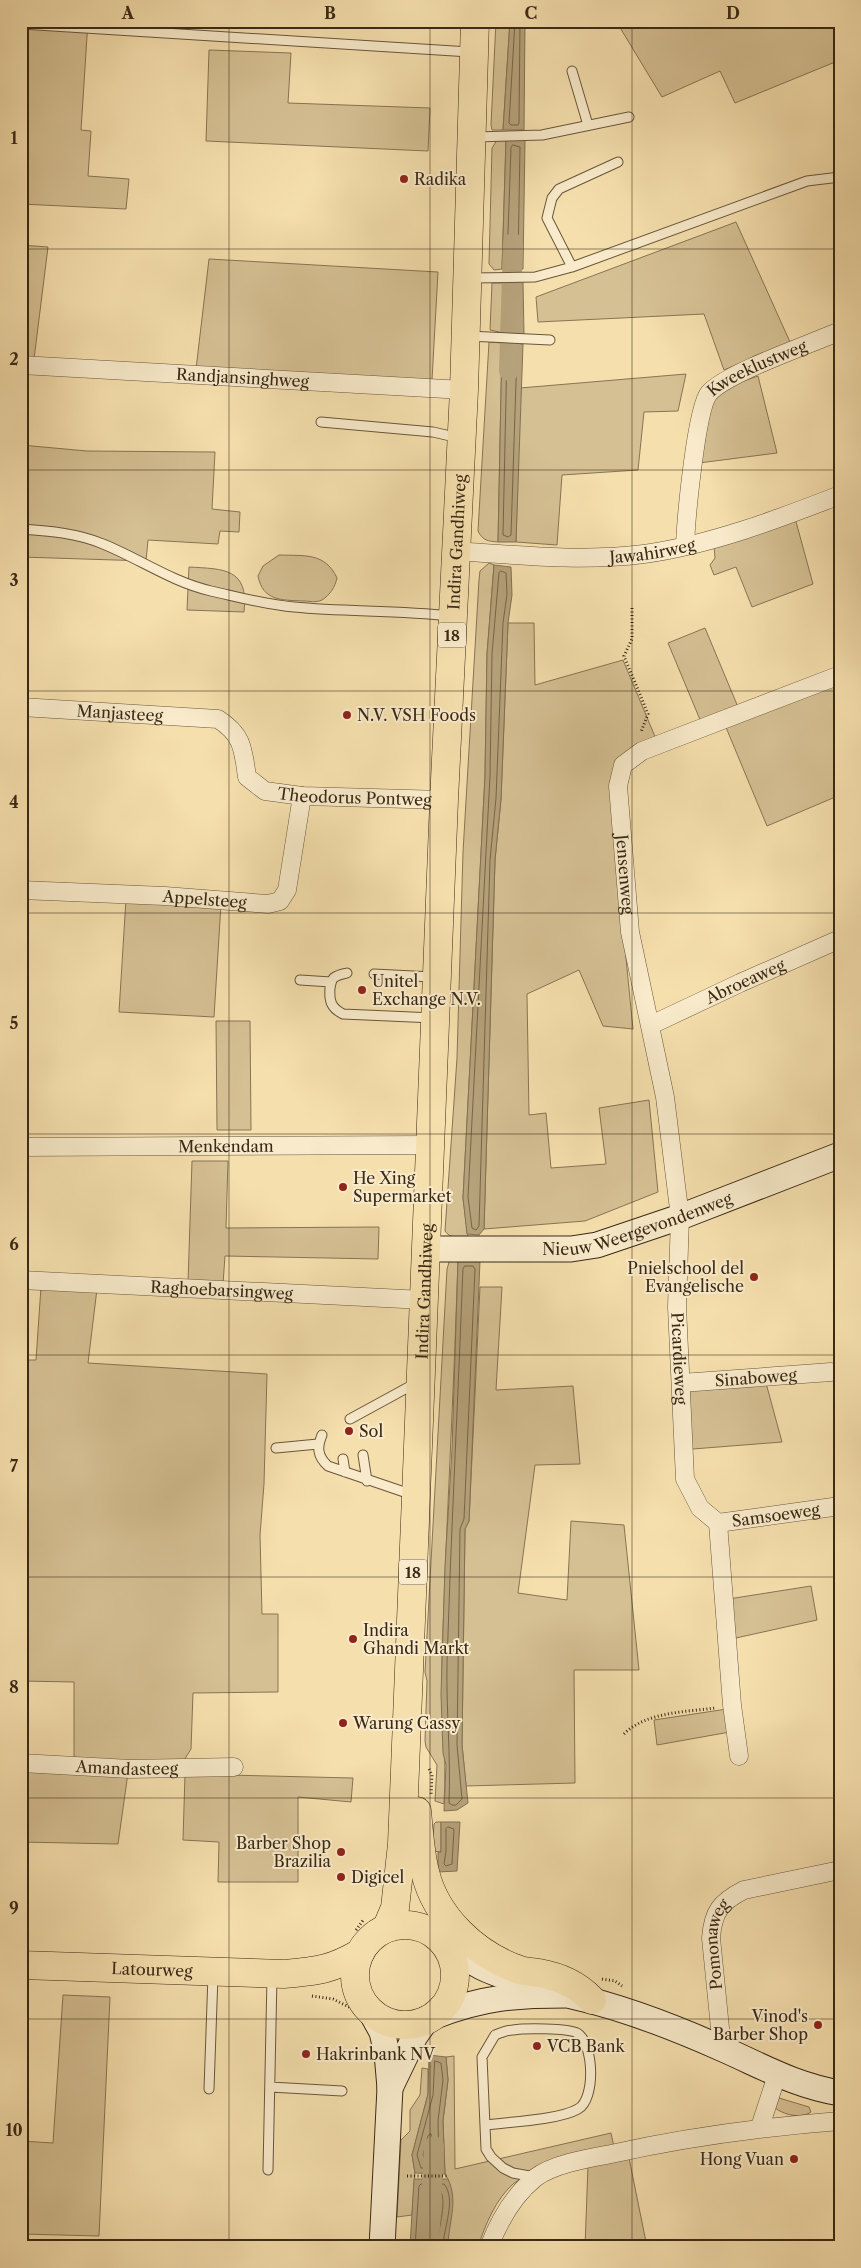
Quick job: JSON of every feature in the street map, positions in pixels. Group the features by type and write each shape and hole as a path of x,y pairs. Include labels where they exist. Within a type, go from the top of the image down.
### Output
{"main road":[{"name":"Indira Gandhiweg","path":"388,1927 395,1908 402,1844 404,1793 416,1766 416,1496 424,1300 436,1250 432,1145 452,616 464,390 479,337 482,136 474,52 475,21"},
{"name":"Nieuw Weergevondenweg","path":"436,1250 583,1248 609,1242 680,1217 840,1155"},
{"path":"416,1766 413,1787 425,1872 439,1906 468,1940 492,1958 521,1970 567,1981 636,2015 722,2048 777,2075 813,2088 840,2093"},
{"path":"244,1973 324,1958 345,1949 362,1934 375,1917 382,1902 388,1872 392,1823 404,1793"},
{"name":"Indira Gandhiweg","path":"402,1844 412,1888 438,1937"},
{"path":"382,2247 390,2088 387,2053 382,2032 357,1991 354,1978 355,1965 360,1953 376,1933 388,1927 413,1925 438,1937 466,1960 490,1973 585,1991"},
{"path":"390,2088 415,2036 447,2004 454,1988 456,1972 452,1955 438,1937"},
{"name":"Latourweg","path":"21,1965 278,1974 322,1971 338,1966 360,1953"},
{"name":"Latourweg","path":"278,1974 338,1988 367,2008"},
{"path":"367,2008 385,2022 402,2025 419,2024 486,1999 585,1991"}],"street":[{"name":"Kweeklustweg","path":"685,546 700,414 709,393 727,379 840,331"},
{"name":"Randjansinghweg","path":"21,365 464,390"},
{"name":"Jawahirweg","path":"455,551 558,558 644,554 698,543 840,495"},
{"path":"630,758 642,751 840,675"},
{"name":"Manjasteeg","path":"21,707 218,719"},
{"name":"Theodorus Pontweg","path":"218,719 233,729 242,748 247,777 265,791 302,796 444,800"},
{"name":"Jensenweg","path":"630,758 623,764 618,786 630,932 665,1097 680,1217"},
{"name":"Appelsteeg","path":"21,890 165,896 268,904 280,901 287,890 302,796"},
{"name":"Abroeaweg","path":"651,1025 840,939"},
{"name":"Menkendam","path":"21,1146 432,1145"},
{"name":"Picardieweg","path":"680,1217 677,1307 685,1479 693,1497"},
{"name":"Raghoebarsingweg","path":"21,1280 424,1300"},
{"name":"Sinaboweg","path":"681,1383 831,1372"},
{"name":"Samsoeweg","path":"693,1497 700,1508 718,1523 840,1506"},
{"path":"718,1523 732,1704 739,1756"},
{"name":"Amandasteeg","path":"21,1763 130,1768 234,1767"},
{"name":"Pomonaweg","path":"722,2048 711,1938 712,1923 718,1909 729,1898 744,1890 840,1870"},
{"path":"760,2128 777,2075"},
{"path":"490,2247 496,2230 515,2199 536,2178 549,2171 586,2159 660,2143 760,2128 840,2121"}],"lane":[{"path":"21,24 474,52"},
{"path":"572,71 588,125"},
{"path":"482,136 542,135 628,117"},
{"path":"572,267 547,218 552,198 559,189 618,162"},
{"path":"480,278 535,277 572,267 807,181 840,177"},
{"path":"479,337 550,340"},
{"path":"321,422 433,432 461,438"},
{"path":"21,529 63,532 94,541 160,573 210,591 268,603 292,607 452,616"},
{"path":"347,973 335,976 331,982 330,1000 334,1010 343,1014 436,1018"},
{"path":"374,974 438,977"},
{"path":"300,980 331,982"},
{"path":"358,1426 353,1418 420,1381"},
{"path":"276,1448 320,1439 318,1453 322,1461 334,1469 416,1496"},
{"path":"363,1455 367,1481"},
{"path":"343,1459 345,1472"},
{"path":"209,2090 213,1972"},
{"path":"268,2170 270,2088 278,1974"},
{"path":"485,2125 560,2115 578,2109 587,2102 590,2091 590,2067 585,2043 578,2034 568,2031 513,2030 495,2035 482,2057 486,2149 491,2157 503,2168 514,2174 536,2178"},
{"path":"270,2088 342,2090"}],"path":[{"path":"630,758 648,714 624,656 632,639 632,608"},
{"path":"624,1734 633,1725 652,1718 732,1704"},
{"path":"416,1766 432,1776 431,1805"},
{"path":"585,1991 615,1981 624,1987 636,2015"},
{"path":"413,2176 449,2176"}],"shaded area":[{"path":"21,21 88,21 81,130 91,131 88,176 129,179 126,209 21,204"},
{"path":"496,21 510,21 503,130 492,130 491,125"},
{"path":"616,21 840,21 840,60 735,103 720,71 662,97"},
{"path":"209,50 291,53 288,103 430,108 428,151 206,141"},
{"path":"497,140 506,140 502,269 494,270 489,264 492,148"},
{"path":"736,222 790,342 724,370 704,314 538,322 536,297"},
{"path":"21,245 48,247 34,359 21,358"},
{"path":"209,259 438,272 432,380 196,369"},
{"path":"492,283 503,283 504,333 490,330"},
{"path":"489,342 502,343 498,542 486,540 478,531"},
{"path":"686,374 678,411 644,412 638,470 562,475 557,545 516,542 520,388"},
{"path":"758,376 777,453 691,464 708,400 738,383"},
{"path":"21,445 87,451 215,452 212,509 240,512 239,532 220,531 218,544 148,540 146,561 21,557"},
{"path":"795,518 813,584 752,607 736,567 714,575 710,565 715,558 714,546"},
{"path":"279,555 305,556 320,560 332,570 337,578 335,585 327,596 315,602 274,598 264,590 258,576 263,566"},
{"path":"489,563 494,565 487,654 485,776 463,1198 468,1237 458,1237 449,1235 445,1231 457,1058 463,852 479,580 480,571"},
{"path":"189,567 213,569 232,574 238,579 242,587 245,598 244,612 187,610"},
{"path":"508,623 534,623 535,685 623,660 656,739 622,756 617,868 633,1029 603,1026 579,970 527,994 529,1115 546,1113 551,1168 606,1164 599,1108 649,1100 658,1192 585,1221 484,1229 495,860 501,799"},
{"path":"705,628 738,707 701,722 668,643"},
{"path":"840,681 840,795 767,826 725,725"},
{"path":"126,899 221,904 214,1017 119,1012"},
{"path":"216,1021 250,1021 251,1130 217,1130"},
{"path":"192,1161 228,1161 226,1228 379,1227 378,1259 225,1256 223,1284 188,1283"},
{"path":"450,1259 458,1261 442,1657 445,1767 444,1804 435,1801 437,1765 426,1747 425,1741 427,1681 425,1672 447,1269"},
{"path":"41,1287 97,1289 88,1363 267,1374 264,1484 260,1535 262,1614 278,1614 278,1692 193,1693 191,1749 183,1762 74,1761 74,1682 21,1681 21,1360 36,1360"},
{"path":"480,1287 502,1287 496,1390 573,1386 580,1464 535,1465 518,1593 567,1600 571,1521 624,1525 639,1670 574,1670 575,1783 466,1786 462,1745 465,1529 469,1521"},
{"path":"766,1383 782,1442 680,1450 678,1392"},
{"path":"811,1586 817,1620 727,1640 722,1600"},
{"path":"727,1709 730,1732 657,1745 654,1720"},
{"path":"21,1767 128,1773 118,1844 21,1842"},
{"path":"185,1774 353,1778 351,1802 298,1797 298,1882 218,1882 219,1842 183,1840"},
{"path":"441,1822 441,1852 432,1851 434,1824"},
{"path":"63,1995 110,1997 99,2236 21,2234 21,2141 53,2143"},
{"path":"454,2056 455,2169 611,2133 614,2147 547,2167 513,2184 501,2197 492,2213 478,2247 448,2247 448,2179 445,2174 443,2121 448,2080 446,2057"},
{"path":"422,2068 428,2069 428,2094 412,2155 415,2173 412,2215 397,2217 401,2140 410,2131 410,2110 420,2095"},
{"path":"779,2098 809,2107 811,2112 797,2116 782,2112 774,2107 775,2099"},
{"path":"629,2158 647,2247 585,2247 588,2166"}],"water":[{"path":"510,21 525,21 524,130 503,130"},
{"path":"506,140 525,140 523,269 502,269"},
{"path":"503,283 523,283 524,335 504,333"},
{"path":"502,343 523,344 516,542 498,542"},
{"path":"494,565 511,567 512,595 508,623 501,799 495,860 484,1229 479,1235 467,1234 463,1198 485,776 487,654"},
{"path":"458,1261 480,1261 469,1521 465,1529 462,1745 468,1803 457,1810 444,1811 446,1765 443,1753 441,1694"},
{"path":"441,1822 460,1822 457,1871 438,1872 438,1852 441,1852"},
{"path":"429,2055 446,2057 448,2080 443,2121 445,2174 415,2173 412,2155 428,2094"},
{"path":"414,2179 448,2179 453,2196 453,2204 448,2247 410,2247"}],"waterway":[{"path":"509,371 513,243"},
{"path":"429,2247 434,2146"}],"place":[{"name":"Radika","path":"404,179"},
{"name":"N.V. VSH Foods","path":"347,715"},
{"name":"Unitel Exchange N.V.","path":"362,990"},
{"name":"He Xing Supermarket","path":"343,1187"},
{"name":"Pnielschool del Evangelische","path":"754,1277"},
{"name":"Sol","path":"349,1431"},
{"name":"Indira Ghandi Markt","path":"353,1639"},
{"name":"Warung Cassy","path":"343,1723"},
{"name":"Barber Shop Brazilia","path":"341,1852"},
{"name":"Digicel","path":"341,1877"},
{"name":"Vinod's Barber Shop","path":"818,2025"},
{"name":"VCB Bank","path":"537,2046"},
{"name":"Hakrinbank NV","path":"306,2054"},
{"name":"Hong Vuan","path":"794,2159"}]}
